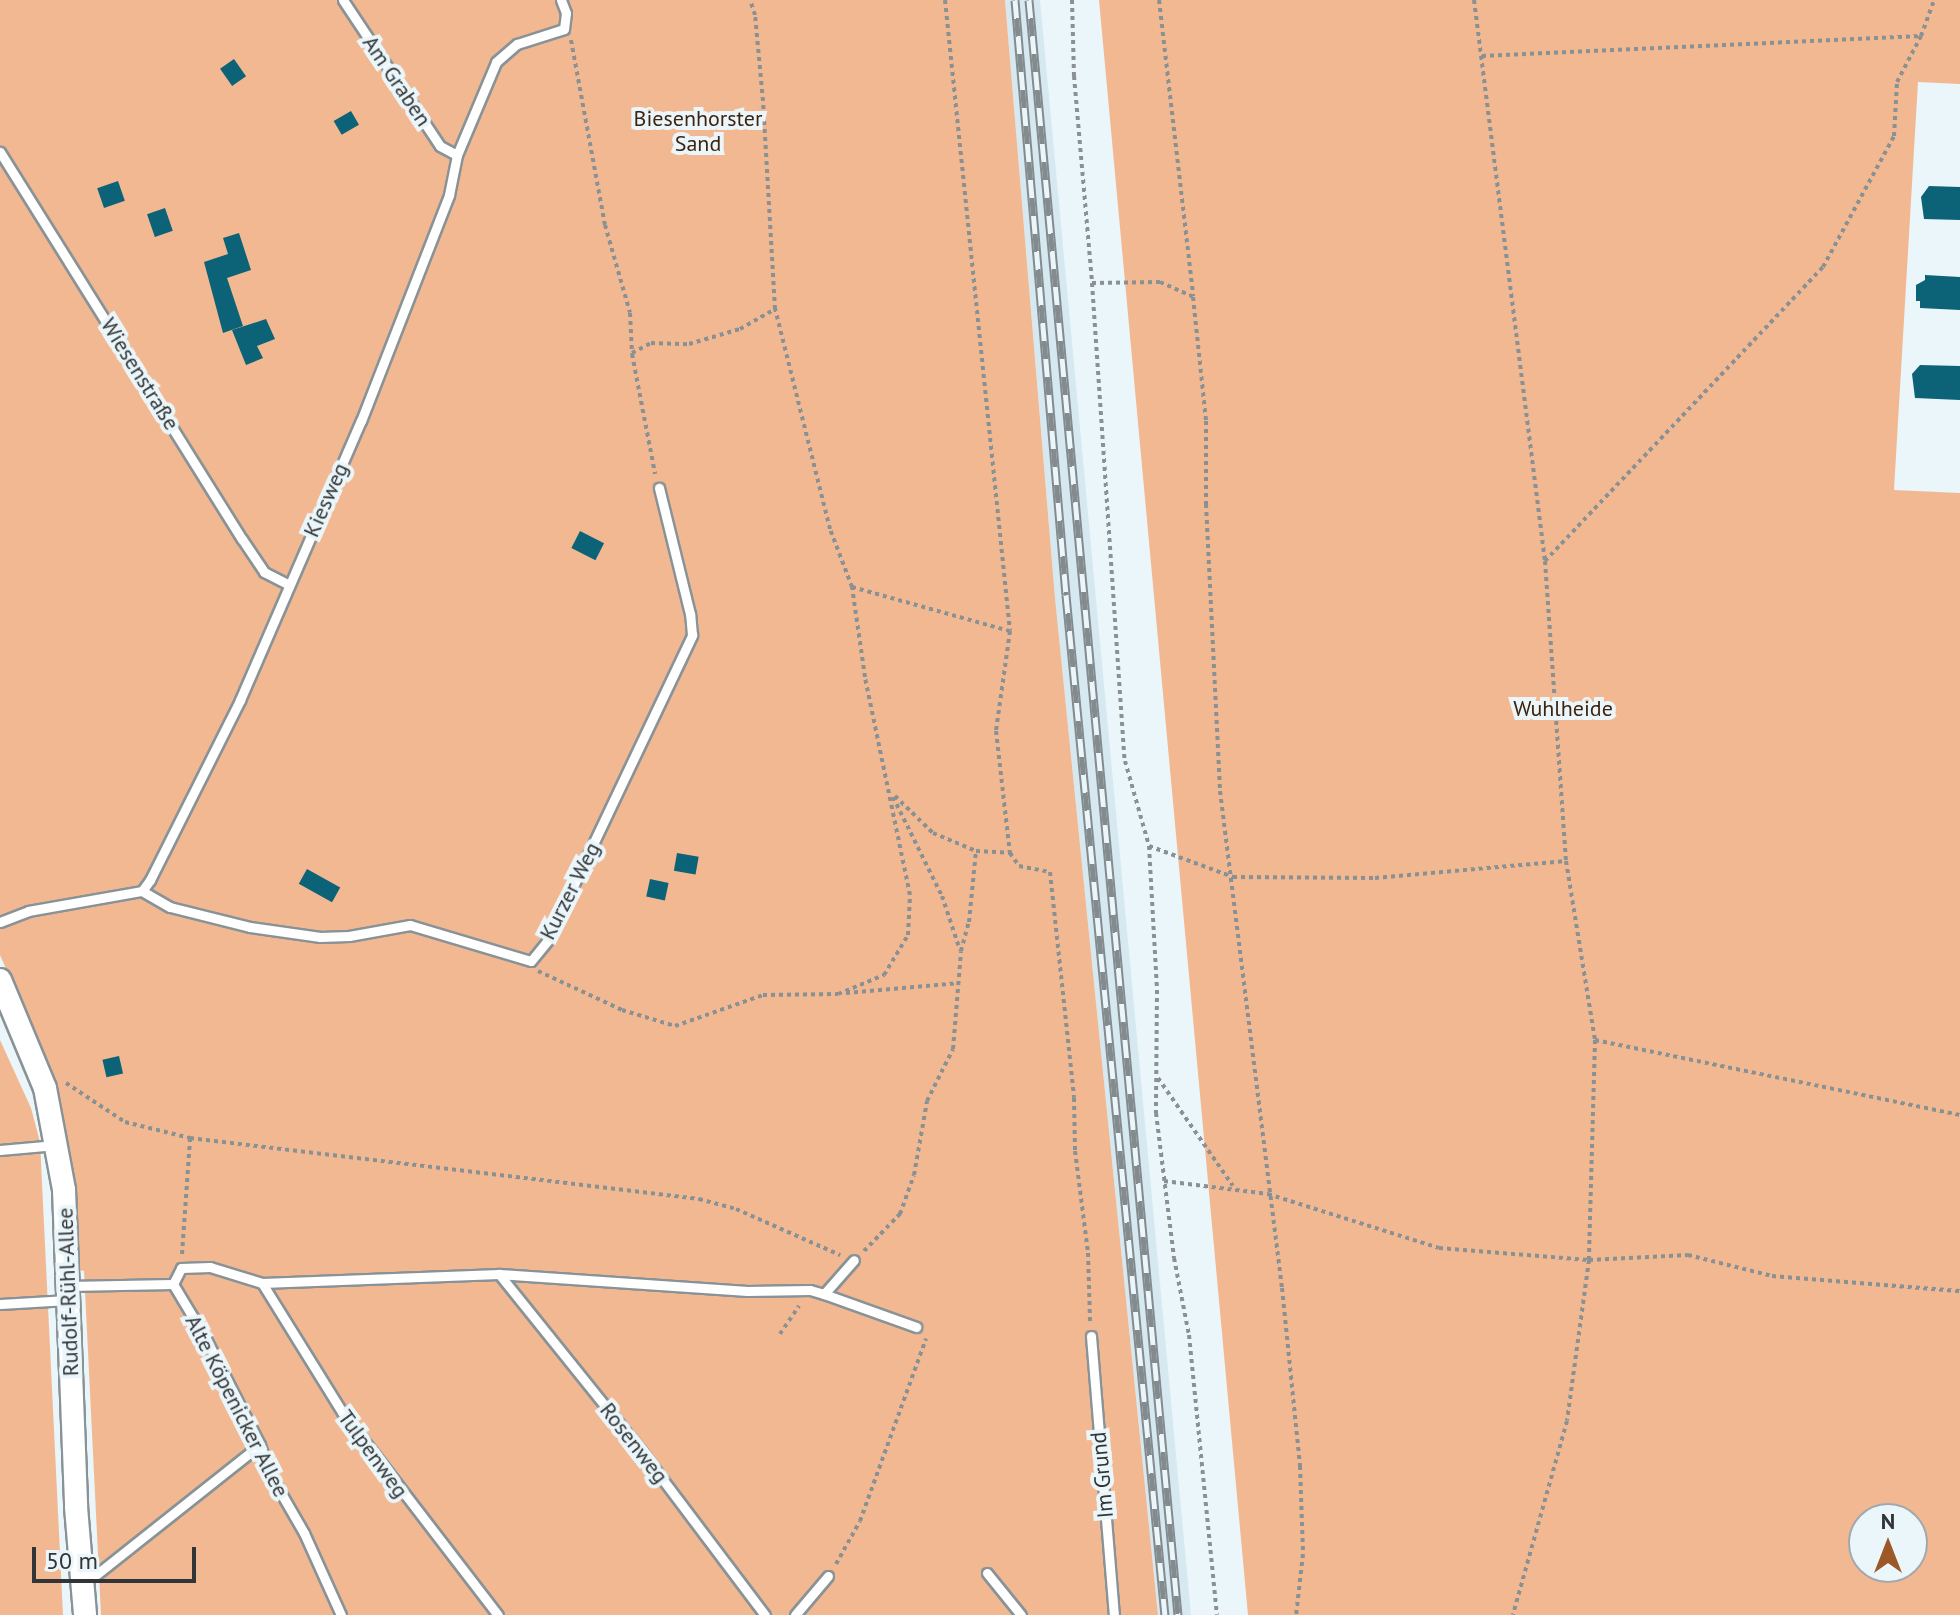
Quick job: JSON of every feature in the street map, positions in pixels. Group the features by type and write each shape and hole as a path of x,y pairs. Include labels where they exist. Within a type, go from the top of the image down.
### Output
{"street":[{"name":"Rudolf-Rühl-Allee","path":"0,980 45,1088 58,1145 64,1190 85,1615"}],"lane":[{"name":"Am Graben","path":"343,0 440,146 457,155"},
{"path":"561,0 566,13 564,29"},
{"name":"Kiesweg","path":"142,891 240,700 377,381 449,195 457,155 496,62 517,44 564,29"},
{"name":"Wiesenstraße","path":"0,152 264,572 289,585"},
{"name":"Kurzer Weg","path":"507,957 531,961 547,941 687,651 692,635 690,614 659,488"},
{"path":"0,922 28,911 142,891 170,907 250,927 320,937 349,936 410,925 507,957"},
{"path":"0,1143 19,1147"},
{"path":"0,1150 58,1145"},
{"path":"824,1294 854,1260"},
{"path":"0,1304 68,1293 173,1284 181,1268 210,1267 262,1283 499,1274 747,1291 810,1290 916,1327"},
{"name":"Rosenweg","path":"499,1274 613,1415 765,1615"},
{"name":"Tulpenweg","path":"262,1283 342,1412 498,1615"},
{"name":"Alte Köpenicker Allee","path":"173,1284 260,1445 270,1474 304,1533 341,1615"},
{"name":"Im Grund","path":"1091,1336 1114,1615"},
{"path":"82,1576 97,1574 260,1445"},
{"path":"987,1573 1021,1615"},
{"path":"795,1615 828,1576"}],"path":[{"path":"750,0 755,15 763,101 775,309 830,529 852,587 865,677 910,895 908,935 884,975 839,993"},
{"path":"945,0 1010,631 996,731 1010,853 1019,866 1050,872 1074,1098 1075,1151 1088,1253 1091,1336"},
{"path":"1072,0 1074,76 1092,283 1125,761 1149,846 1157,990 1156,1113 1189,1335 1217,1615"},
{"path":"1159,0 1206,421 1207,518 1220,791 1282,1288 1300,1466 1303,1554 1296,1615"},
{"path":"1474,0 1545,561 1566,861 1595,1040 1589,1260 1567,1421 1513,1615"},
{"path":"1545,561 1823,267 1894,136 1897,82 1921,36 1934,0"},
{"path":"564,29 572,41 605,225 630,313 632,354 659,488"},
{"path":"1482,56 1921,36"},
{"path":"1092,283 1160,282 1193,297"},
{"path":"632,354 651,343 689,344 740,329 775,309"},
{"path":"852,587 1010,631"},
{"path":"890,791 933,833 976,851 1010,853"},
{"path":"890,791 942,896 961,951"},
{"path":"1149,846 1233,877 1375,878 1566,861"},
{"path":"45,1088 64,1082 71,1084 99,1108 125,1122 190,1138 699,1199 736,1209 854,1260 900,1214 914,1175 927,1101 953,1049 961,983 961,951 969,922 976,851"},
{"path":"507,957 622,1010 675,1026 763,995 839,993 961,983"},
{"path":"1595,1040 1960,1115"},
{"path":"1157,1076 1233,1187"},
{"path":"181,1268 190,1138"},
{"path":"1164,1181 1233,1187 1268,1194 1439,1248 1589,1260 1688,1255 1772,1276 1960,1291"},
{"path":"780,1334 810,1290"},
{"path":"828,1576 860,1521 926,1338 916,1327"}],"shaded area":[{"path":"1005,0 1040,0 1191,1615 1158,1615 1055,598"}],"green space":[{"name":"Biesenhorster Sand","path":"0,0 1005,0 1055,598 1158,1615 101,1615 84,1271 79,1270 69,1147 50,1069 0,955"},
{"name":"Wuhlheide","path":"1099,0 1960,0 1960,84 1918,82 1894,490 1960,493 1960,1615 1248,1615"},
{"path":"0,1040 31,1108 40,1142 63,1615 0,1615"}],"building":[{"path":"234,59 246,76 232,86 220,69"},
{"path":"351,111 359,125 342,135 334,121"},
{"path":"118,181 125,201 104,208 97,188"},
{"path":"1929,186 1960,187 1960,220 1924,219 1921,197"},
{"path":"165,208 173,231 155,237 147,214"},
{"path":"239,233 251,270 227,278 243,326 223,333 204,262 228,254 223,238"},
{"path":"1925,275 1960,277 1960,310 1920,308 1920,301 1916,301 1916,285 1925,280"},
{"path":"266,319 275,339 257,346 263,358 246,365 232,330"},
{"path":"1920,365 1960,366 1960,400 1915,398 1912,374"},
{"path":"580,531 604,543 595,560 571,548"},
{"path":"677,853 699,857 696,875 674,871"},
{"path":"307,869 340,887 332,902 299,884"},
{"path":"650,879 669,883 665,901 646,897"},
{"path":"119,1056 123,1074 106,1077 102,1060"}],"railway":[{"path":"1015,0 1066,595 1165,1615"},
{"path":"1029,0 1178,1615"}]}
